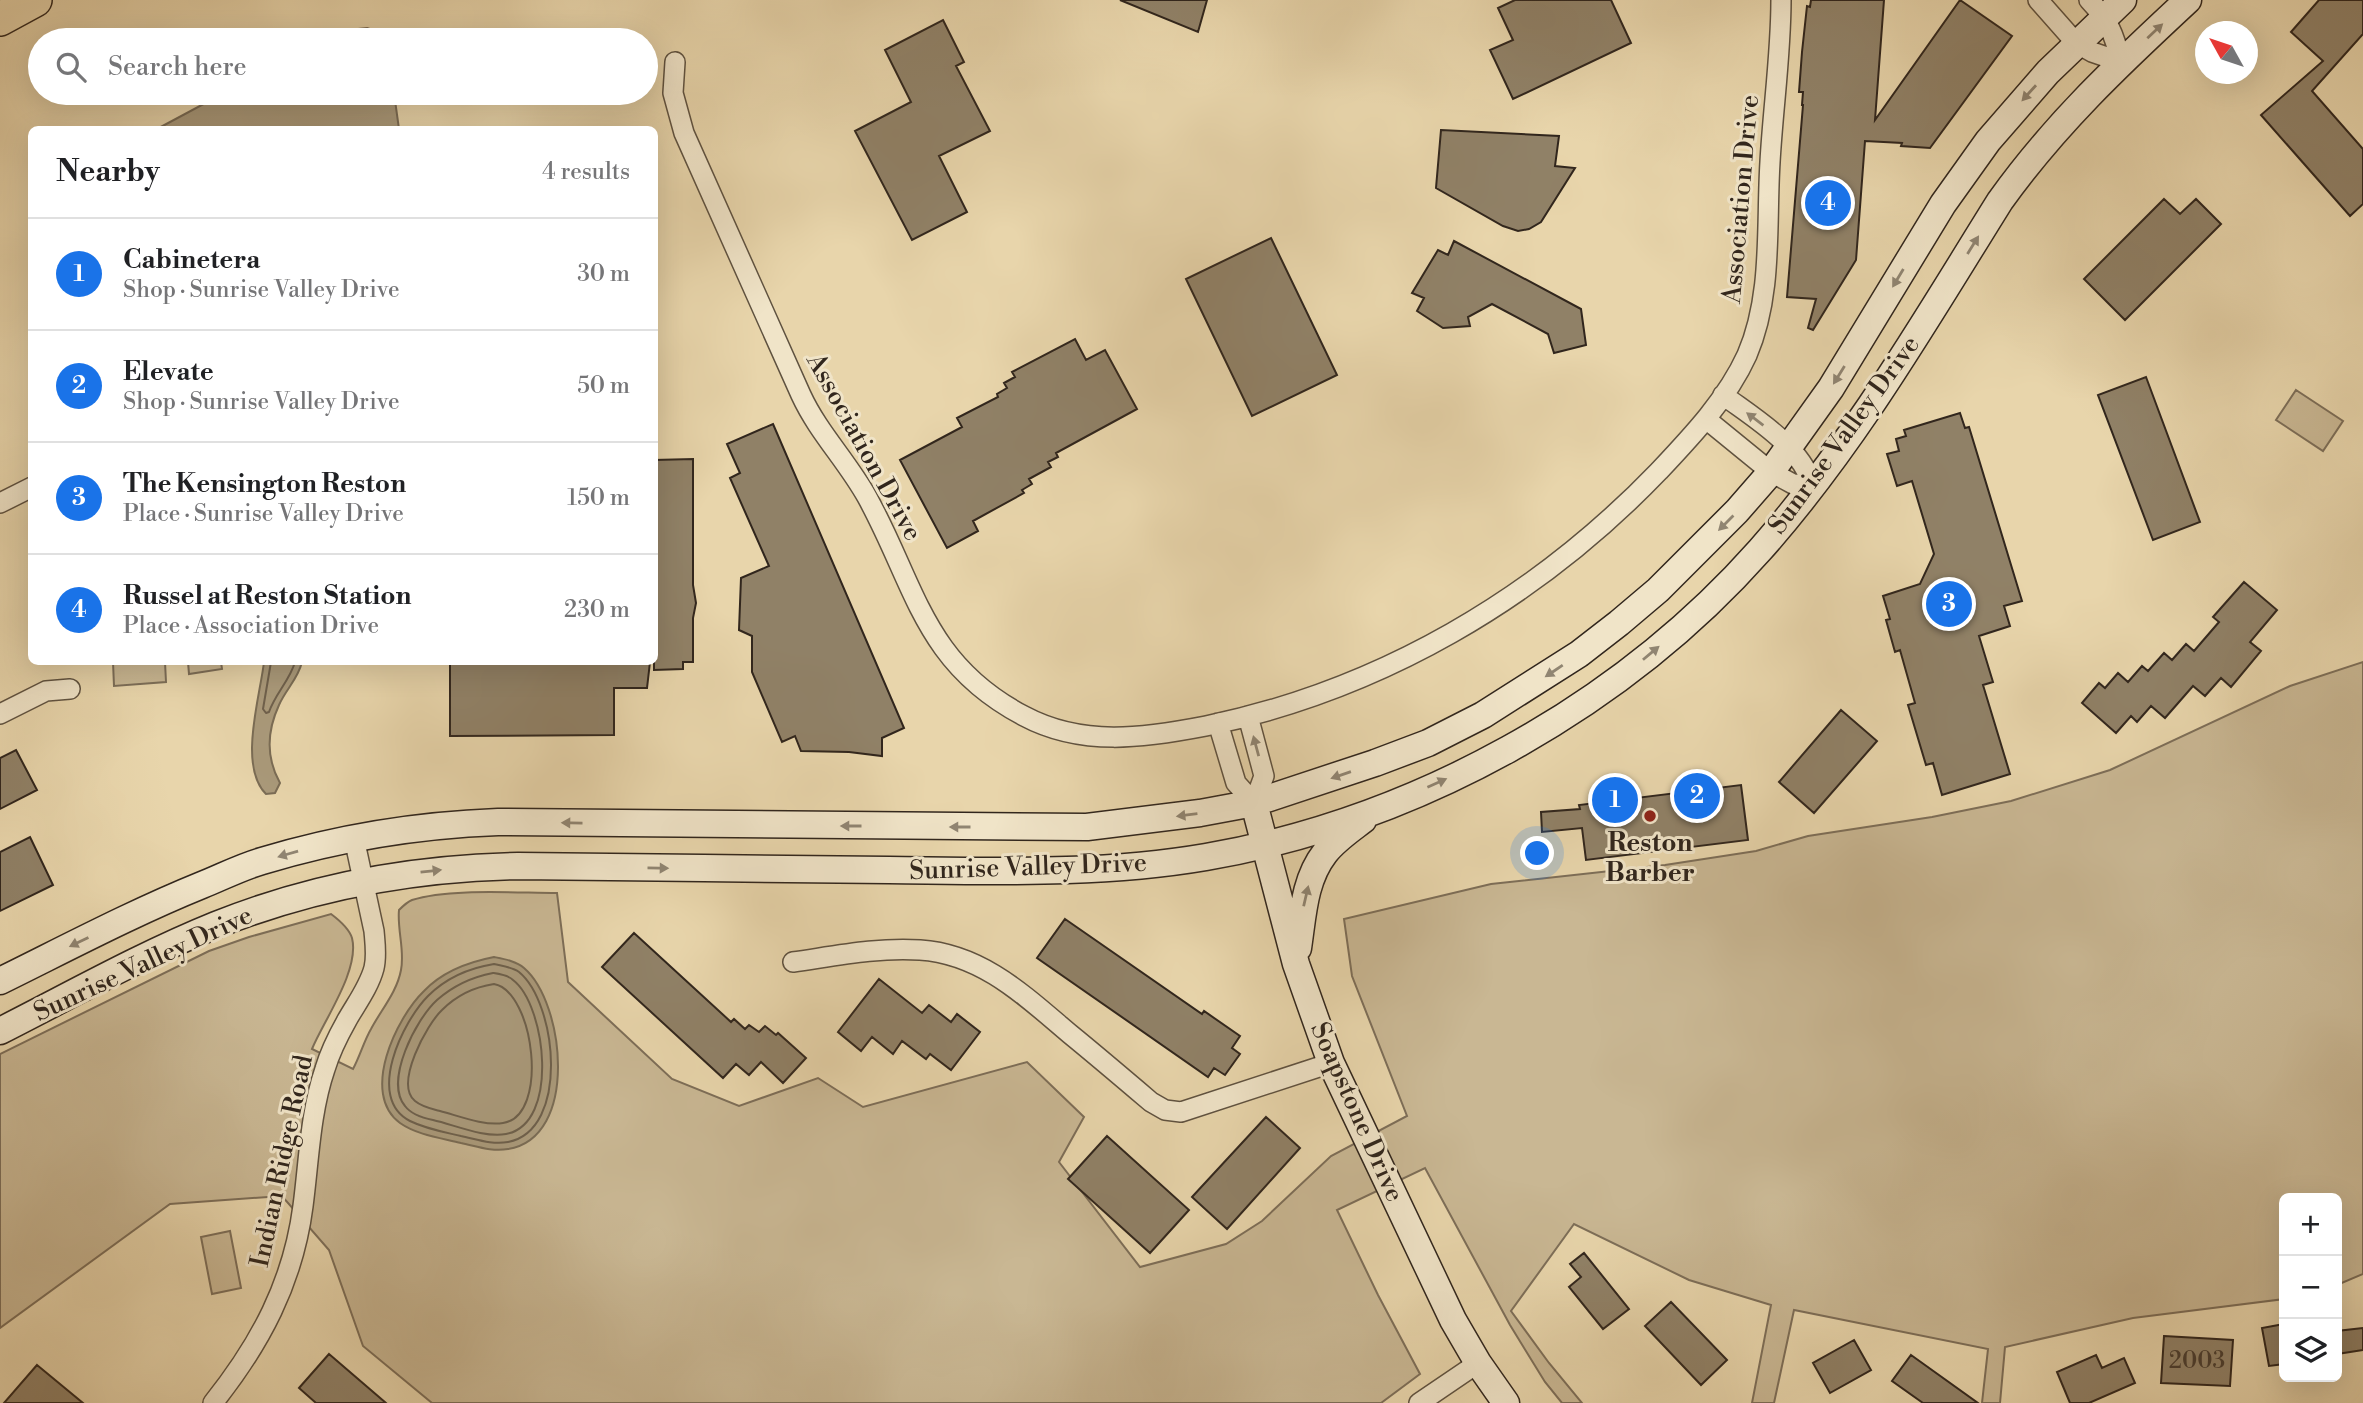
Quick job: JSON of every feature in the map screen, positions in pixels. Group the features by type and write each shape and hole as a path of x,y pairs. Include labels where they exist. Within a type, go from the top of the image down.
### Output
{"highway":[{"path":"0,19 35,0"}],"main road":[{"name":"Sunrise Valley Drive","path":"0,1031 164,948 217,925 282,902 364,881 452,868 518,866 1069,871 1146,865 1266,845 1374,811 1488,761 1554,723 1607,688 1715,597 1761,548 1860,422 2021,172 2071,112 2188,0"},
{"name":"Sunrise Valley Drive","path":"0,981 166,899 259,862 354,838 437,826 498,822 1087,827 1200,813 1254,803 1428,743 1483,715 1580,654 1658,590 1737,512 1772,472 1831,388 1921,239 1962,177 2017,106 2076,43 2106,5"},
{"name":"Soapstone Drive","path":"1254,803 1296,964 1331,1063 1429,1270 1478,1363 1506,1403"},
{"path":"1296,964 1306,897 1314,871 1326,851 1374,811"}],"street":[{"name":"Association Drive","path":"675,62 673,93 681,126 800,395 816,424 865,494 918,606 941,647 971,679 1010,708 1045,726 1098,738 1136,738 1248,716 1313,696 1429,646 1496,608 1560,561 1619,511 1706,419 1748,352 1764,290 1781,0"},
{"path":"2038,0 2076,43 2092,52 2122,62"},
{"path":"2106,5 2122,62"},
{"path":"1706,419 1772,472 1793,484 1813,485 1806,466 1789,447 1723,395"},
{"path":"0,503 28,488"},
{"path":"0,714 46,691 70,689"},
{"path":"1218,723 1236,783 1254,803 1264,776 1248,716"},
{"name":"Indian Ridge Road","path":"213,1403 239,1371 273,1311 291,1262 303,1209 314,1113 324,1071 335,1044 369,983 375,963 376,944 354,838"},
{"path":"793,962 860,952 920,950 950,954 971,962 1014,986 1151,1102 1165,1110 1181,1112 1331,1063"},
{"path":"1419,1403 1478,1363"}],"shaded area":[{"path":"2296,390 2343,421 2323,451 2276,420"},
{"path":"2363,662 2363,1274 2342,1283 2342,1193 2279,1193 2279,1300 2133,1318 2005,1347 2000,1403 1982,1403 1988,1349 1794,1310 1774,1403 1752,1403 1771,1305 1689,1280 1574,1224 1511,1311 1582,1403 1562,1403 1545,1382 1510,1325 1425,1168 1337,1210 1420,1374 1381,1403 432,1403 363,1346 329,1250 282,1196 170,1204 0,1328 0,1054 209,951 331,914 351,934 353,951 340,995 312,1049 353,1069 399,978 402,955 399,910 410,901 427,896 483,892 557,893 568,982 672,1079 739,1106 818,1078 863,1107 1027,1062 1084,1117 1059,1162 1140,1267 1226,1244 1262,1221 1331,1156 1407,1116 1352,976 1344,919 1491,884 1665,865 1756,851 1808,836 1932,817 2011,801 2110,770 2290,686"},
{"path":"113,665 165,665 166,682 114,686"},
{"path":"188,665 221,665 222,669 189,674"},
{"path":"230,1231 241,1288 212,1294 201,1237"}],"water":[{"path":"202,105 396,105 399,126 163,126"},
{"path":"263,665 301,665 279,705 272,725 270,754 280,783 275,793 266,794 258,782 253,766 255,712"},
{"path":"494,957 521,966 538,985 549,1009 556,1038 558,1068 555,1096 546,1121 531,1140 502,1150 429,1136 414,1130 400,1123 388,1110 383,1094 386,1056 413,1003 431,984 448,973"}],"building":[{"path":"1120,0 1207,0 1198,32"},
{"path":"1515,0 1611,0 1631,43 1513,99 1490,50 1513,40 1498,8"},
{"path":"1811,0 1884,0 1875,120 1960,0 2012,36 1930,148 1865,141 1856,260 1813,330 1808,328 1816,299 1787,297 1803,105 1803,92 1799,92 1802,52 1807,6 1810,7"},
{"path":"2319,0 2363,0 2363,34 2312,91 2363,149 2363,204 2350,216 2261,115 2323,61 2291,32"},
{"path":"943,20 964,62 956,66 990,131 939,156 967,212 912,240 855,131 911,102 885,50"},
{"path":"1441,130 1559,136 1555,166 1575,168 1541,222 1529,229 1518,231 1503,226 1436,188"},
{"path":"2164,199 2180,214 2196,199 2221,224 2125,320 2084,279"},
{"path":"1271,238 1337,375 1252,416 1186,279"},
{"path":"1454,241 1581,309 1586,345 1554,353 1548,334 1492,304 1468,317 1470,326 1443,328 1417,311 1424,298 1412,293 1438,250 1448,255"},
{"path":"1075,339 1086,360 1105,350 1137,409 1056,453 1058,457 1048,462 1051,467 1029,479 1032,484 1022,490 1024,493 973,521 978,531 947,548 900,460 962,427 957,418 998,397 997,394 1007,388 1004,383 1015,377 1012,372"},
{"path":"2146,377 2200,522 2153,540 2098,395"},
{"path":"1960,413 1965,428 1969,427 2022,601 2004,606 2010,626 1979,636 1993,682 1983,685 2010,774 1942,795 1933,763 1926,765 1908,705 1915,703 1900,650 1895,652 1883,596 1920,584 1934,554 1912,481 1897,486 1887,454 1899,451 1896,439 1906,436 1904,430"},
{"path":"773,424 904,728 882,738 882,756 801,751 795,736 782,742 752,672 752,636 739,630 741,578 769,566 730,478 740,473 727,444"},
{"path":"693,459 693,585 696,603 693,618 693,662 683,662 683,669 654,670 654,665 658,665 658,460"},
{"path":"2244,582 2277,610 2250,642 2261,651 2231,687 2221,678 2205,696 2193,686 2165,718 2151,706 2137,722 2131,716 2116,733 2082,703 2099,683 2105,688 2118,673 2128,682 2142,666 2148,671 2164,653 2172,660 2186,644 2194,651 2219,622 2213,617"},
{"path":"450,665 650,665 647,688 614,688 614,735 450,736"},
{"path":"1841,710 1877,741 1814,813 1779,782"},
{"path":"16,750 37,790 0,809 0,758"},
{"path":"1741,785 1748,840 1586,860 1582,828 1542,832 1541,812 1580,809 1579,805"},
{"path":"30,837 53,885 0,911 0,852"},
{"path":"1065,919 1202,1014 1204,1011 1240,1036 1232,1048 1240,1054 1225,1075 1214,1068 1208,1077 1037,958"},
{"path":"634,933 731,1022 734,1019 745,1029 749,1025 759,1032 765,1026 776,1035 778,1033 806,1058 783,1083 761,1062 749,1075 736,1064 723,1078 602,967"},
{"path":"879,979 922,1013 929,1005 951,1022 957,1014 980,1032 951,1070 930,1054 926,1059 902,1041 893,1054 872,1037 861,1051 838,1032"},
{"path":"1266,1117 1300,1148 1227,1229 1192,1197"},
{"path":"1107,1136 1189,1210 1150,1253 1068,1179"},
{"path":"1584,1253 1629,1309 1603,1329 1569,1287 1581,1277 1570,1264"},
{"path":"1671,1302 1727,1360 1701,1385 1645,1326"},
{"path":"2279,1325 2279,1365 2269,1366 2262,1328"},
{"path":"2363,1328 2363,1350 2342,1353 2342,1330"},
{"path":"2164,1336 2233,1340 2230,1386 2161,1383"},
{"path":"1854,1340 1871,1370 1830,1393 1813,1363"},
{"path":"329,1354 386,1403 316,1403 299,1388"},
{"path":"1911,1355 1978,1403 1923,1403 1892,1381"},
{"path":"2096,1355 2102,1368 2124,1358 2135,1383 2089,1403 2070,1403 2057,1372"},
{"path":"37,1365 83,1403 4,1403"}],"place":[{"name":"Russel at Reston Station","path":"1828,203"},
{"name":"The Kensington Reston","path":"1949,604"},
{"name":"Elevate","path":"1697,796"},
{"name":"Cabinetera","path":"1615,800"},
{"name":"Reston Barber","path":"1650,816"}]}
